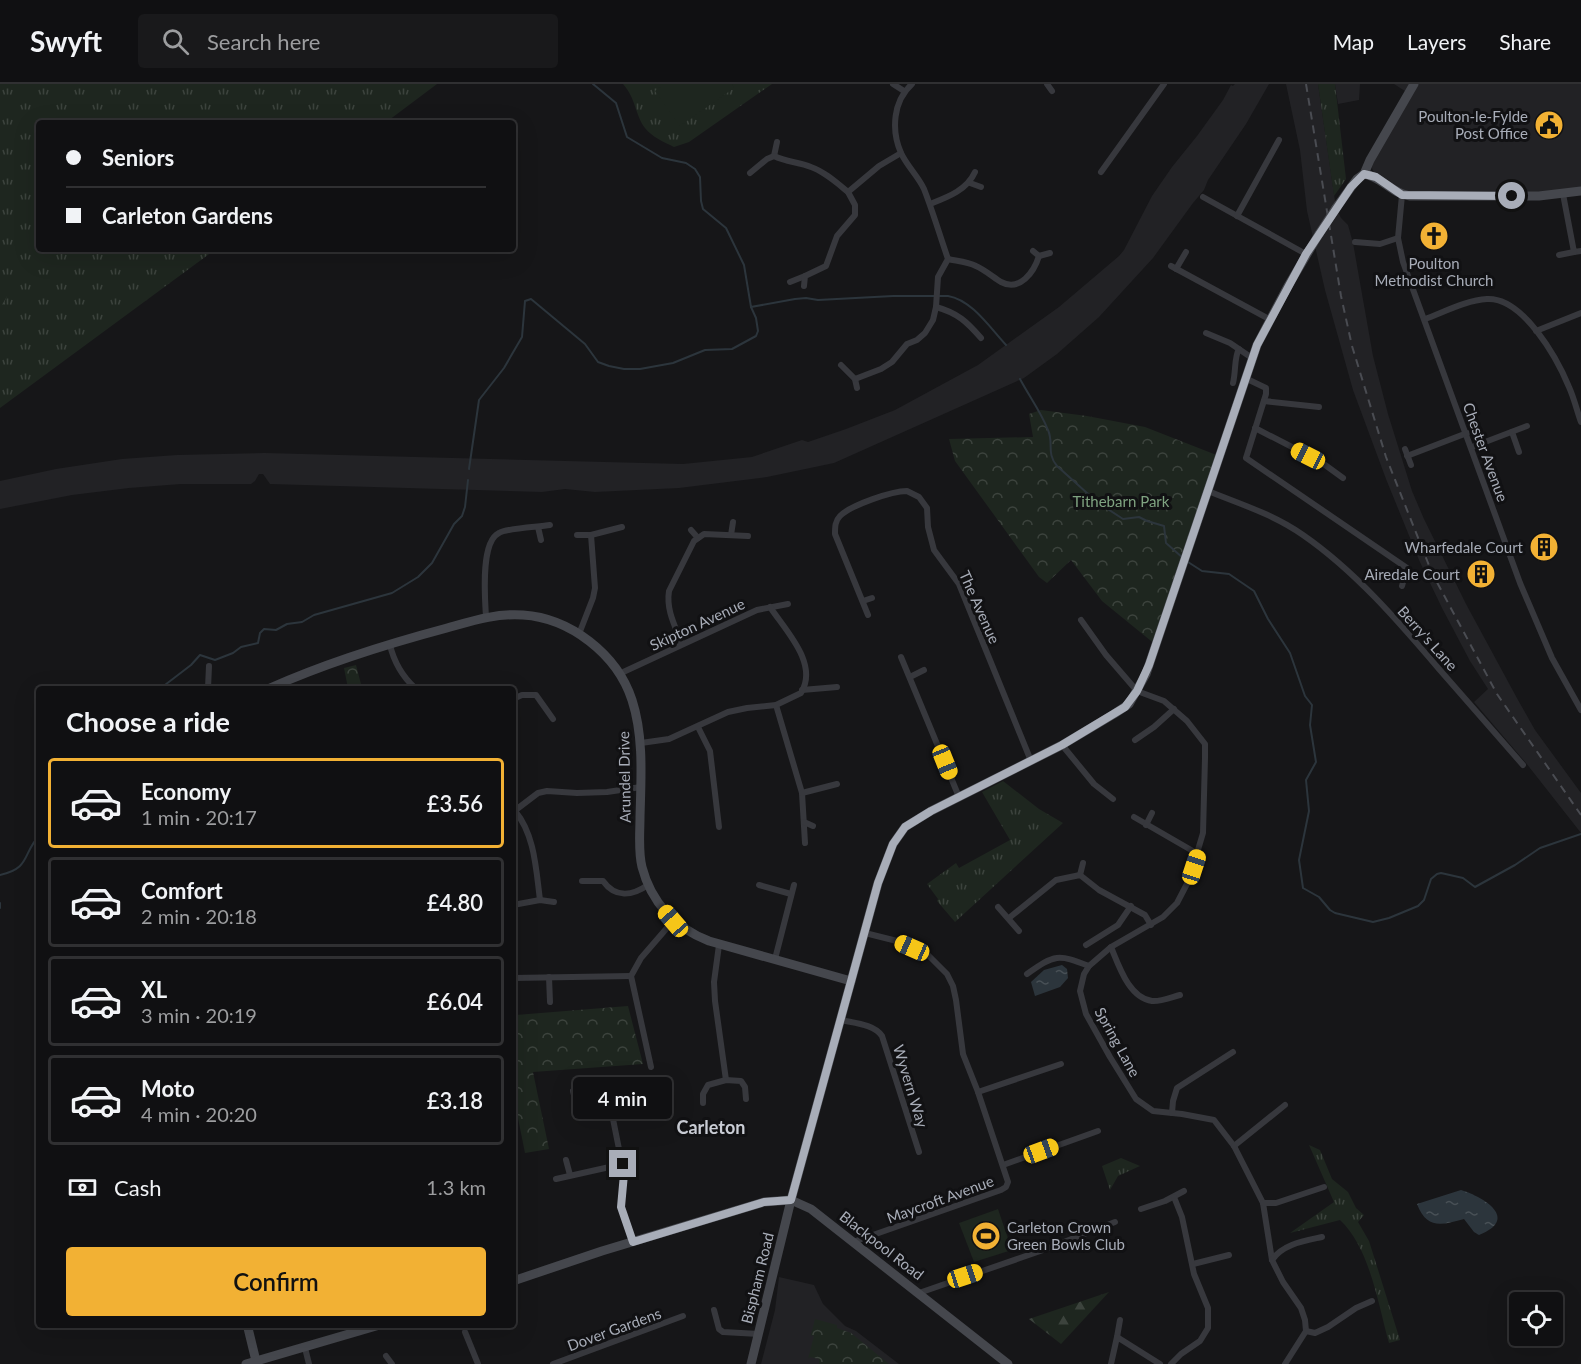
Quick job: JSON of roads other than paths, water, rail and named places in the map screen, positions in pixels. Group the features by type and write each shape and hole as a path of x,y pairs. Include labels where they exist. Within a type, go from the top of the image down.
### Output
{"main road":[{"name":"Bispham Road","path":"751,1364 791,1200 878,883 897,835 905,827 931,811 1062,745 1125,707 1137,691 1146,674 1252,358 1306,254 1357,179 1364,174 1413,84"},
{"path":"1373,154 1372,168 1376,177"},
{"path":"1364,174 1376,177 1402,195 1521,196 1563,194 1581,190"},
{"name":"Arundel Drive","path":"275,686 390,645 486,617 522,615 560,624 594,645 619,674 631,698 640,743 640,860 655,899 673,921 696,937 851,981"},
{"path":"516,1280 764,1202 791,1200"},
{"name":"Blackpool Road","path":"791,1200 811,1209 1008,1364"},
{"path":"248,1328 256,1361"},
{"path":"246,1364 370,1328"}],"street":[{"path":"893,84 904,91"},
{"path":"855,379 892,362 907,344 917,340 925,333 933,320 938,277 948,259 922,184 901,153 895,132 895,117 904,91 912,84"},
{"path":"1047,84 1053,91"},
{"path":"1101,172 1164,84"},
{"path":"1237,216 1279,140"},
{"path":"774,156 777,142"},
{"path":"848,192 879,165 901,153"},
{"path":"750,173 774,156 784,161 797,162 815,168 848,192 855,205 855,215 837,236 826,266 790,282"},
{"path":"930,204 950,196 970,183 975,171"},
{"path":"970,183 981,187"},
{"path":"1559,255 1577,251 1563,194"},
{"name":"Chester Avenue","path":"1402,195 1398,238 1401,256 1528,603 1552,658 1581,710"},
{"path":"1203,197 1306,254"},
{"path":"1355,242 1380,244 1398,238"},
{"path":"1033,251 1039,256"},
{"path":"1186,252 1173,268 1271,320"},
{"path":"948,259 976,266 1004,283 1014,284 1023,281 1031,273 1039,256 1050,253"},
{"path":"804,286 805,276"},
{"path":"1425,320 1468,303 1488,299 1507,302 1523,315 1560,367 1571,390 1581,422"},
{"path":"936,304 953,311 981,338"},
{"path":"1536,331 1581,312"},
{"path":"1206,333 1219,338 1252,358"},
{"path":"1233,383 1237,366 1235,356 1239,349"},
{"path":"841,364 855,379 857,388"},
{"path":"1245,378 1266,388 1246,458 1407,568 1402,586"},
{"path":"1264,401 1319,407"},
{"path":"1472,447 1527,426"},
{"path":"1255,428 1321,462 1343,478"},
{"path":"1512,432 1519,452"},
{"path":"1407,456 1467,433"},
{"path":"1405,449 1411,465"},
{"name":"The Avenue","path":"868,615 835,534 837,521 839,517 858,505 907,490 919,497 927,508 928,527 934,550 959,584 1031,761"},
{"name":"Berry's Lane","path":"1208,491 1278,519 1302,534 1338,563 1410,635 1523,765"},
{"path":"731,535 733,522"},
{"path":"486,617 486,562 491,539 499,532 550,525"},
{"path":"538,527 541,540"},
{"path":"577,535 591,535 622,527"},
{"path":"691,530 698,538"},
{"path":"682,644 668,609 667,600 683,560 694,541 704,534 748,536"},
{"path":"579,634 595,588 591,535"},
{"path":"863,601 872,598"},
{"name":"Skipton Avenue","path":"619,674 756,610 788,604"},
{"path":"640,743 669,739 728,712 776,705 794,698 802,690 807,677 803,660 770,607"},
{"path":"1027,974 1050,958 1068,958 1089,966 1111,947 1164,917 1177,903 1190,880 1203,833 1205,744 1187,721 1164,701 1137,691 1081,620"},
{"path":"390,645 399,670 413,686"},
{"path":"901,657 959,797"},
{"path":"208,686 209,666"},
{"path":"909,677 924,670"},
{"path":"802,690 837,687"},
{"path":"536,695 541,688"},
{"path":"516,698 522,695 536,695"},
{"path":"536,695 554,719"},
{"path":"776,705 802,793 805,843"},
{"path":"1135,740 1154,728 1174,709"},
{"path":"698,727 710,751 719,827"},
{"path":"1062,745 1094,784 1113,799"},
{"path":"802,793 837,784"},
{"path":"516,810 538,793 547,791 608,792 641,787"},
{"path":"718,808 727,808"},
{"path":"1146,825 1152,813"},
{"path":"516,814 526,826 533,850 540,900"},
{"path":"1134,817 1198,854"},
{"path":"804,822 813,825"},
{"path":"1080,875 1083,863"},
{"path":"1080,875 1099,890 1145,915 1151,925"},
{"path":"1009,918 1056,880 1080,875"},
{"path":"582,881 603,880 608,889 617,893 640,891 648,885"},
{"path":"759,885 791,894"},
{"path":"775,959 794,885"},
{"path":"516,904 540,900 554,902"},
{"path":"1086,945 1118,926 1131,906"},
{"path":"998,907 1019,931"},
{"path":"651,1067 631,976 642,958 673,921"},
{"name":"Maycroft Avenue","path":"853,1242 1001,1191 1008,1182 963,1054 956,1000 947,974 928,955 897,942 865,933"},
{"path":"719,945 714,982 726,1080"},
{"path":"1111,947 1132,990 1141,997 1153,1002 1180,995"},
{"name":"Spring Lane","path":"1089,966 1084,974 1080,991 1086,1014 1136,1099 1153,1111 1214,1120 1234,1146 1263,1203 1272,1260 1283,1282 1301,1308 1306,1331"},
{"path":"516,978 631,976"},
{"path":"549,978 550,1002"},
{"name":"Wyvern Way","path":"841,1020 872,1028 879,1031 882,1036 919,1152"},
{"path":"1172,1113 1177,1088 1233,1052"},
{"path":"978,1092 1060,1064"},
{"path":"703,1103 703,1094 708,1085 726,1080 741,1081 746,1087 746,1099"},
{"path":"573,1091 578,1111"},
{"path":"576,1101 597,1099 607,1101 612,1109 624,1174 621,1207 633,1242"},
{"path":"1234,1146 1285,1105"},
{"path":"1003,1165 1098,1131"},
{"path":"566,1160 570,1175"},
{"path":"556,1179 623,1164"},
{"path":"1263,1203 1276,1203 1324,1187"},
{"path":"1141,1209 1184,1191"},
{"path":"1171,1364 1200,1341 1208,1328 1208,1308 1194,1274 1182,1217 1174,1197"},
{"path":"919,1293 1046,1249 1115,1222"},
{"path":"1272,1260 1277,1253 1291,1244 1322,1236"},
{"path":"1193,1264 1229,1255"},
{"path":"1286,1364 1306,1331 1315,1333 1372,1301"},
{"path":"714,1310 719,1329 723,1332 759,1334"},
{"name":"Dover Gardens","path":"552,1364 683,1316"},
{"path":"1111,1364 1120,1320"},
{"path":"465,1332 478,1364"},
{"path":"1117,1337 1160,1364"},
{"path":"305,1348 309,1364"},
{"path":"386,1356 392,1364"}],"water":[{"path":"1062,965 1067,969 1068,978 1060,987 1035,996 1031,982 1044,970"},
{"path":"1461,1190 1488,1203 1494,1209 1497,1222 1491,1229 1479,1235 1464,1219 1442,1224 1430,1222 1417,1204"}],"waterway":[{"path":"593,84 616,103 627,137 662,158 686,163 695,169 700,177 703,209 726,228 744,265 751,307 806,298 818,300 948,296 973,309 1006,345"},
{"path":"469,469 479,400 504,368 522,337 525,301 531,299 585,344 598,362 624,369 640,369 673,363 705,350 732,349 756,336 758,331 756,318 751,307"},
{"path":"1020,379 1048,430 1052,457 1057,466 1097,502 1123,519 1139,517 1164,526 1166,543 1183,558"},
{"path":"164,686 200,655 215,660 241,647 258,643 260,633 264,629 276,630 287,624 302,622 314,615 392,593 418,577 432,563 454,524 462,516 468,480"},
{"path":"1188,562 1202,571 1229,574 1254,591 1268,619 1290,653 1305,696 1312,705 1310,725 1316,762 1306,780 1309,811 1299,860 1303,888 1319,897 1330,910 1373,922 1389,918 1418,906 1424,900 1431,879 1437,874 1463,878 1475,887 1540,848 1581,834"},
{"path":"0,875 17,868 25,860 36,840"},
{"path":"0,903 0,908"}],"railway":[{"path":"1306,84 1341,296 1352,346 1386,457 1432,573 1497,694 1581,815"}],"place":[{"name":"Poulton-le-Fylde Post Office","path":"1549,125"},
{"name":"Poulton Methodist Church","path":"1434,236"},
{"name":"Wharfedale Court","path":"1544,547"},
{"name":"Airedale Court","path":"1481,574"},
{"name":"Carleton Crown Green Bowls Club","path":"986,1236"}],"district":[{"name":"Carleton","path":"711,1127"}],"park label":[{"name":"Tithebarn Park","path":"1121,501"}]}
